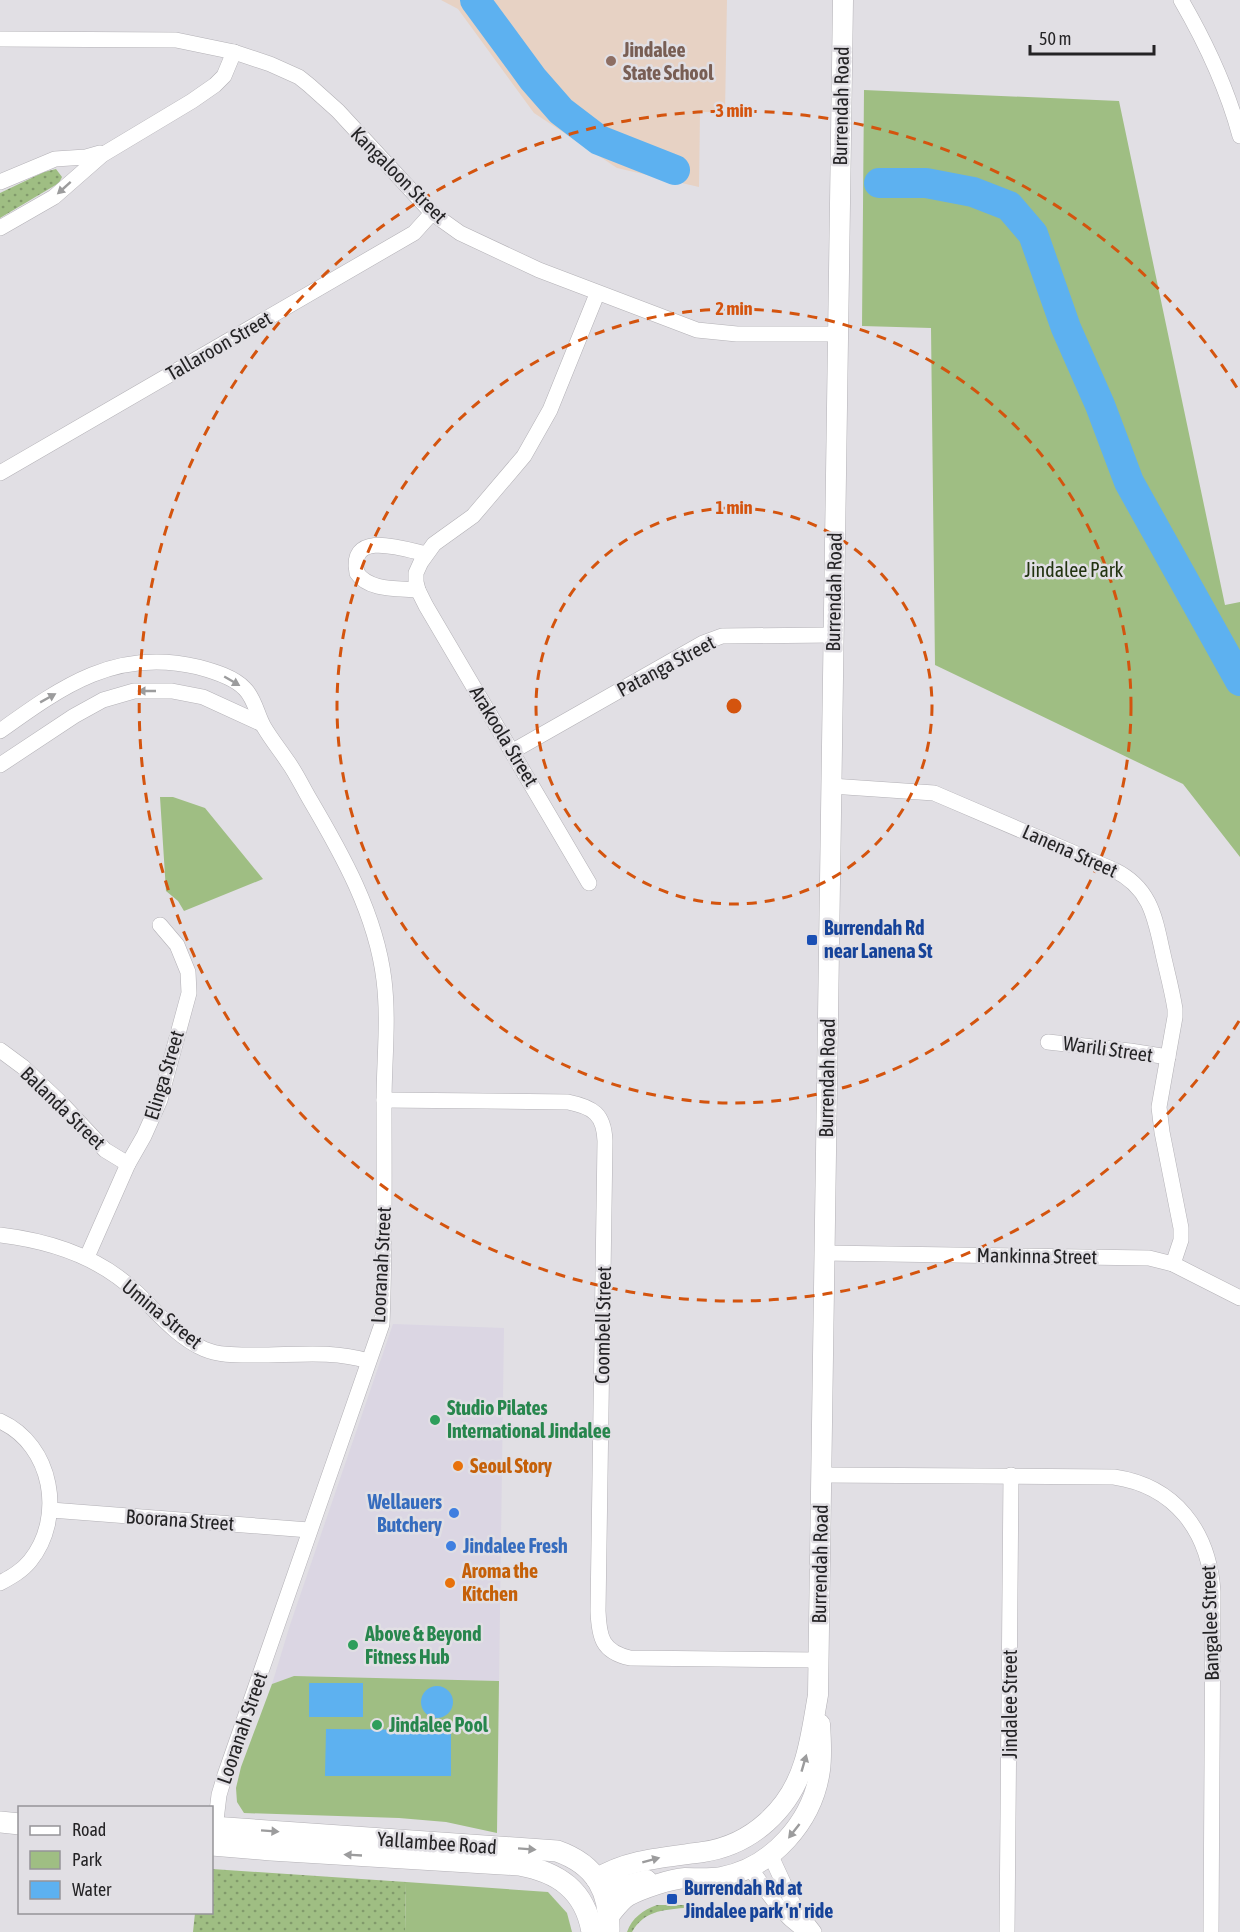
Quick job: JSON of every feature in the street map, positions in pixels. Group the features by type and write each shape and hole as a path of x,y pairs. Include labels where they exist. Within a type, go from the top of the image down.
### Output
{"main road":[{"path":"0,1822 18,1824"},
{"name":"Yallambee Road","path":"213,1836 557,1851 578,1860 600,1885"},
{"name":"Yallambee Road","path":"213,1836 519,1865 540,1869 564,1882 573,1890 585,1907 592,1932"},
{"path":"585,1907 588,1893 600,1885 609,1924"}],"street":[{"name":"Burrendah Road","path":"600,1885 623,1867 662,1857 720,1848 749,1836 778,1813 794,1788 805,1760 818,1695 843,0"},
{"path":"1181,0 1193,20 1227,94 1240,136"},
{"name":"Kangaloon Street","path":"0,39 164,38 234,52 299,77 338,111 432,213 460,233 539,270 597,294 697,330 736,334 837,334"},
{"path":"0,228 54,197 88,165 109,150 199,97 215,85 224,76 234,52"},
{"path":"0,182 55,159 86,157 109,150"},
{"name":"Tallaroon Street","path":"0,473 414,232 432,213"},
{"path":"426,554 374,545 361,551 356,560 357,573 366,583 418,590 416,573 426,554 437,542 473,516 524,456 550,410 597,294"},
{"name":"Arakoola Street","path":"418,590 589,883"},
{"name":"Patanga Street","path":"513,751 703,643 722,636 833,635"},
{"name":"Looranah Street","path":"0,730 41,701 95,672 141,662 174,662 211,670 245,688 262,724 338,846 357,887 376,940 384,978 387,1017 382,1324 219,1796 213,1836"},
{"path":"0,765 74,716 103,700 134,692 172,692 203,697 262,724"},
{"name":"Lanena Street","path":"831,786 934,793 1127,876 1145,896 1157,925 1175,1009 1159,1107 1181,1228 1181,1240 1173,1264"},
{"name":"Elinga Street","path":"87,1257 128,1164 160,1100 189,993 188,972 177,945 160,925"},
{"name":"Warili Street","path":"1048,1042 1130,1051 1168,1058"},
{"name":"Balanda Street","path":"0,1050 23,1067 63,1105 105,1150 128,1164"},
{"name":"Coombell Street","path":"384,1100 568,1101 583,1105 599,1117 603,1123 605,1141 598,1611 603,1643 615,1653 630,1658 818,1660"},
{"name":"Umina Street","path":"0,1235 38,1241 87,1257 135,1290 175,1329 203,1348 216,1353 344,1355 368,1361"},
{"name":"Mankinna Street","path":"824,1253 1137,1257 1173,1264 1240,1298"},
{"path":"0,1421 16,1430 37,1452 47,1481 51,1510 39,1548 16,1575 0,1583"},
{"name":"Bangalee Street","path":"821,1474 1102,1476 1137,1482 1157,1492 1178,1507 1193,1525 1204,1545 1213,1592 1211,1932"},
{"name":"Jindalee Street","path":"1007,1932 1011,1475"},
{"name":"Boorana Street","path":"51,1510 309,1530"},
{"path":"600,1885 645,1880 723,1877 750,1867 781,1846 804,1817 820,1771 818,1695"},
{"path":"749,1836 770,1854 789,1909 798,1926 808,1932"},
{"path":"749,1836 750,1867 814,1932"},
{"path":"609,1924 618,1905 629,1896 682,1878"}],"shaded area":[{"name":"Jindalee State School","path":"441,0 727,0 725,112 700,112 699,187 617,168 534,113 458,9"},
{"path":"393,1324 504,1328 499,1681 294,1676 272,1684 290,1625"}],"green space":[{"name":"Jindalee Park","path":"864,90 1119,101 1225,605 1240,602 1240,857 1183,784 935,665 931,328 862,326"},
{"path":"56,169 62,177 59,183 0,218 0,193 44,172"},
{"path":"160,797 173,797 205,808 263,879 184,911 178,901 166,891"},
{"name":"Jindalee Pool","path":"294,1676 499,1681 497,1833 446,1822 399,1818 244,1813 237,1802 236,1788 241,1767 272,1684"},
{"path":"213,1869 406,1882 405,1932 193,1932 195,1914 213,1914"},
{"path":"406,1882 548,1892 567,1913 572,1932 405,1932"},
{"path":"657,1905 684,1905 684,1908 654,1913 642,1920 632,1932 627,1932 639,1915"}],"water":[{"path":"309,1683 363,1683 363,1717 309,1717"},
{"path":"437,1686 449,1690 453,1702 449,1714 437,1718 425,1714 421,1702 425,1690"},
{"path":"326,1729 451,1730 451,1776 325,1776"}],"waterway":[{"path":"475,0 533,79 561,111 599,140 675,170"},
{"path":"879,183 926,183 973,192 1009,206 1033,234 1066,328 1100,405 1129,482 1240,681"}],"place":[{"name":"Jindalee State School","path":"611,61"},
{"name":"Burrendah Rd near Lanena St","path":"812,940"},
{"name":"Studio Pilates International Jindalee","path":"435,1420"},
{"name":"Seoul Story","path":"458,1466"},
{"name":"Wellauers Butchery","path":"454,1513"},
{"name":"Jindalee Fresh","path":"451,1546"},
{"name":"Aroma the Kitchen","path":"450,1583"},
{"name":"Above & Beyond Fitness Hub","path":"353,1645"},
{"name":"Jindalee Pool","path":"377,1725"},
{"name":"Burrendah Rd at Jindalee park 'n' ride","path":"672,1899"}]}
